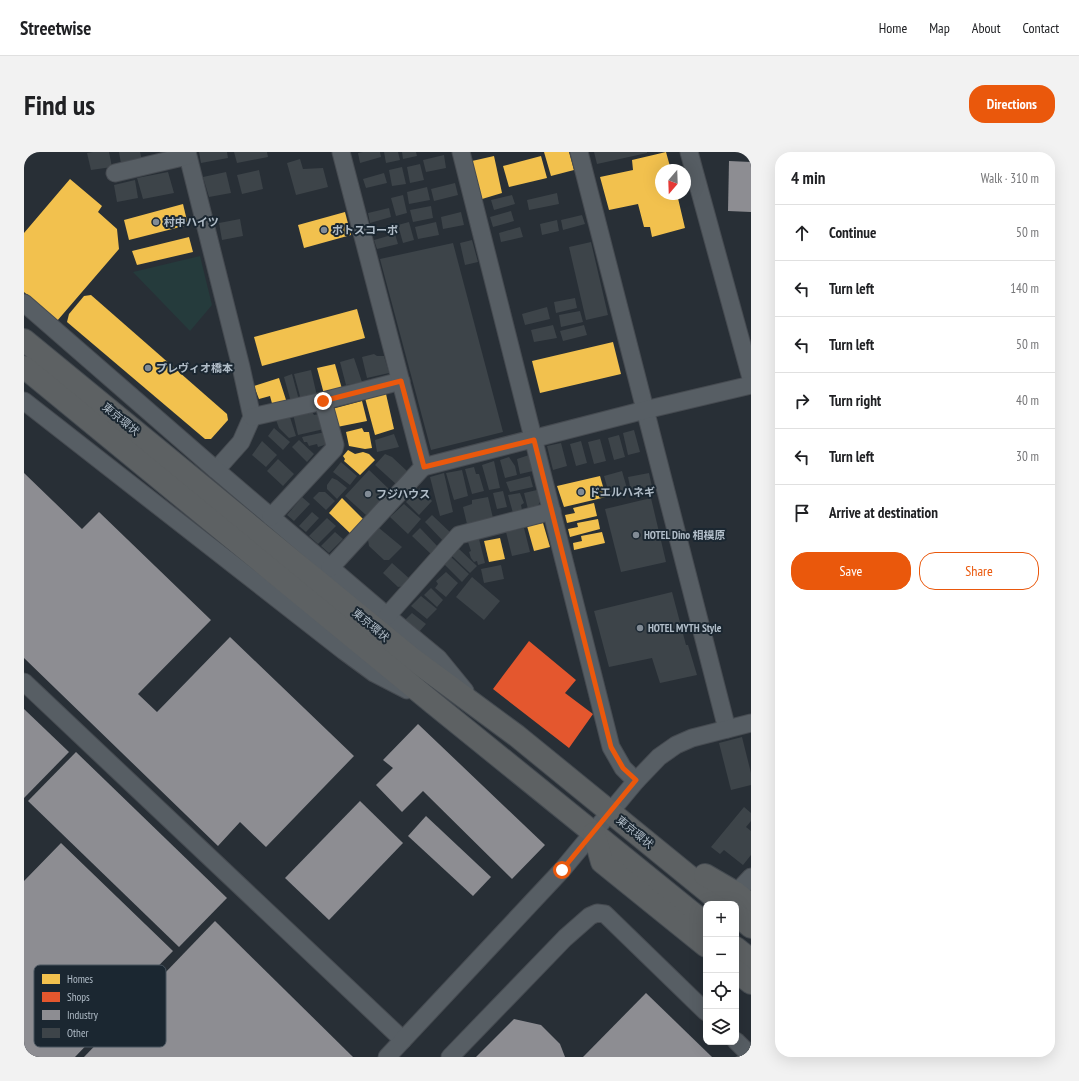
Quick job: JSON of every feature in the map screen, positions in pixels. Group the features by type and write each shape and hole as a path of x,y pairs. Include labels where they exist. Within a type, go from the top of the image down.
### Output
{"highway":[{"name":"東京環状","path":"24,340 410,657 517,736 639,835 733,901"},
{"name":"東京環状","path":"24,367 432,703 703,922"},
{"path":"594,833 602,862 703,944"},
{"path":"739,907 751,926"},
{"path":"739,950 751,960"},
{"path":"738,973 751,983"}],"street":[{"path":"341,152 424,467"},
{"path":"461,152 611,747 623,768 636,780"},
{"path":"579,152 645,410 720,731"},
{"path":"689,152 751,378"},
{"path":"115,173 187,154 241,366 252,417 241,442 216,470"},
{"path":"24,303 330,568 438,658 478,708"},
{"path":"252,417 401,381"},
{"path":"330,568 424,467 534,440 645,410 751,385"},
{"path":"24,401 344,651 374,673 432,703"},
{"path":"271,517 333,451 335,446 323,401"},
{"path":"386,616 459,535 552,511"},
{"path":"24,682 404,1040"},
{"path":"386,1057 404,1040 562,870 594,833 636,780 659,757 676,745 692,738 751,722"},
{"path":"739,901 751,877"},
{"path":"450,1057 565,938 590,916 596,914 605,914 703,1009"},
{"path":"739,1045 751,1056"}],"green space":[{"path":"200,256 212,305 190,331 133,272"}],"building: Homes":[{"path":"544,152 569,152 574,170 551,176"},
{"path":"666,152 669,164 655,164 655,200 678,200 685,228 652,237 650,227 644,227 638,204 609,210 600,177 633,170 632,160"},
{"path":"494,156 502,193 482,199 472,161"},
{"path":"541,156 547,178 509,187 503,166"},
{"path":"70,179 102,206 98,212 117,229 119,249 57,321 24,292 24,233"},
{"name":"村中ハイツ","path":"183,204 188,225 129,240 124,220"},
{"name":"ポトスコーポ","path":"345,212 351,235 304,248 298,225"},
{"path":"189,237 193,252 137,265 132,251"},
{"name":"プレヴィオ橋本","path":"91,295 227,414 228,420 211,439 205,439 67,322 69,314 84,296"},
{"path":"357,309 365,338 262,366 254,337"},
{"path":"613,342 621,374 540,393 532,361"},
{"path":"335,364 342,389 324,394 317,368"},
{"path":"279,378 287,403 273,407 270,396 259,399 254,386"},
{"path":"386,394 394,429 375,435 365,398"},
{"path":"362,401 367,421 337,427 332,409"},
{"path":"362,428 364,432 369,432 372,448 365,449 349,446 346,432"},
{"path":"348,450 355,454 363,452 369,454 375,460 360,475 344,461 345,459 343,456"},
{"name":"ドエルハネギ","path":"600,476 606,497 564,507 557,486"},
{"path":"342,498 364,520 351,534 329,513"},
{"path":"594,503 597,516 567,523 565,515 575,513 573,508"},
{"path":"598,519 600,529 570,537 568,529 578,527 577,523"},
{"path":"543,523 550,547 534,551 527,526"},
{"path":"602,532 605,543 574,550 573,543 582,541 581,536"},
{"path":"500,538 505,559 489,562 484,541"}],"building: Shops":[{"path":"529,641 576,680 565,693 593,714 569,748 493,689"}],"building: Industry":[{"path":"729,161 751,162 751,212 728,211"},
{"path":"24,473 82,529 99,512 211,620 138,694 157,712 230,637 354,756 266,847 240,822 218,846 24,658"},
{"path":"24,709 69,752 24,798"},
{"path":"418,724 545,845 512,879 423,791 402,812 376,785 393,768 383,760"},
{"path":"76,752 227,898 179,947 28,801"},
{"path":"360,801 403,843 329,920 285,878"},
{"path":"426,816 491,877 473,896 408,836"},
{"path":"61,843 173,951 159,965 34,965 34,1047 85,1047 75,1057 24,1057 24,881"},
{"path":"215,921 353,1057 84,1057 94,1047 166,1047 166,972"},
{"path":"646,993 712,1057 583,1057"},
{"path":"514,1019 541,1025 560,1044 565,1057 476,1057"}],"building: Other":[{"path":"109,152 112,167 91,170 87,153"},
{"path":"119,152 140,152 142,160 121,164"},
{"path":"199,152 227,152 228,158 201,163"},
{"path":"234,152 267,152 268,157 237,163"},
{"path":"380,152 381,157 360,163 358,153"},
{"path":"384,152 398,152 400,160 386,163"},
{"path":"402,152 416,152 417,156 403,159"},
{"path":"594,152 647,152 647,153 597,164"},
{"path":"444,155 446,168 426,172 423,160"},
{"path":"300,159 303,169 323,168 328,187 296,195 287,163"},
{"path":"420,164 424,180 410,183 407,167"},
{"path":"402,167 406,184 392,186 389,170"},
{"path":"259,170 263,189 242,194 237,175"},
{"path":"168,172 174,193 143,199 137,178"},
{"path":"226,172 231,193 209,197 203,177"},
{"path":"384,173 387,183 366,188 363,179"},
{"path":"135,180 138,198 117,202 114,185"},
{"path":"455,183 458,195 434,201 431,189"},
{"path":"427,187 430,200 409,204 407,192"},
{"path":"557,193 559,204 529,210 527,200"},
{"path":"403,195 407,213 396,216 391,198"},
{"path":"512,195 515,204 494,210 491,200"},
{"path":"431,206 433,218 413,222 410,210"},
{"path":"389,208 391,217 370,223 368,213"},
{"path":"511,211 514,221 493,227 490,217"},
{"path":"461,212 464,225 443,229 441,217"},
{"path":"582,215 585,224 563,230 561,220"},
{"path":"240,219 243,236 222,240 219,223"},
{"path":"557,220 559,231 542,235 540,224"},
{"path":"409,222 414,240 403,243 398,225"},
{"path":"436,222 439,235 418,239 415,227"},
{"path":"520,227 523,237 501,242 499,233"},
{"path":"395,234 398,244 377,249 374,240"},
{"path":"472,240 478,262 465,265 460,243"},
{"path":"591,242 608,315 586,320 569,247"},
{"path":"453,243 503,432 431,450 380,259"},
{"path":"575,298 577,308 556,313 554,302"},
{"path":"547,307 550,319 525,325 522,314"},
{"path":"580,311 583,322 561,327 559,315"},
{"path":"553,325 557,338 534,342 531,330"},
{"path":"584,325 587,335 563,341 560,331"},
{"path":"374,354 377,356 384,356 389,373 367,378 362,357"},
{"path":"354,358 362,382 346,385 340,362"},
{"path":"311,370 317,396 301,400 294,374"},
{"path":"292,374 299,400 291,402 284,377"},
{"path":"311,410 314,415 319,414 324,429 298,435 293,414"},
{"path":"290,417 296,436 289,438 279,428 276,420"},
{"path":"274,428 290,442 283,450 268,436"},
{"path":"634,430 640,452 628,455 623,433"},
{"path":"325,432 328,444 318,447 317,444 309,446 307,442 304,442 302,437"},
{"path":"394,434 399,447 377,452 375,440"},
{"path":"619,435 625,457 614,460 608,438"},
{"path":"600,439 606,461 594,464 588,442"},
{"path":"299,440 314,454 307,462 292,447"},
{"path":"262,441 277,455 266,467 252,455"},
{"path":"581,441 587,463 576,466 570,444"},
{"path":"561,443 567,466 553,470 547,446"},
{"path":"385,454 392,457 408,472 397,485 375,465"},
{"path":"529,455 533,471 520,474 517,459"},
{"path":"509,457 515,466 517,475 505,478 500,460"},
{"path":"278,459 294,474 283,486 267,471"},
{"path":"494,461 500,488 489,490 482,465"},
{"path":"341,462 357,476 350,485 333,472"},
{"path":"474,467 476,474 479,474 484,491 472,494 465,469"},
{"name":"フジハウス","path":"369,470 391,491 366,515 345,496"},
{"path":"462,470 468,496 454,500 446,473"},
{"path":"622,471 628,492 610,497 604,476"},
{"path":"444,473 453,512 440,516 430,477"},
{"path":"649,473 652,487 631,491 628,477"},
{"path":"530,476 533,487 510,492 506,482"},
{"path":"332,478 347,488 337,499 327,489 327,485"},
{"path":"420,488 432,501 419,515 406,502"},
{"path":"537,490 540,501 538,506 528,509 524,493"},
{"path":"503,491 507,507 497,509 493,493"},
{"path":"319,492 325,492 335,501 326,510 313,498"},
{"path":"520,493 524,503 521,505 522,510 513,513 508,495"},
{"path":"302,497 310,504 294,521 287,515"},
{"path":"488,497 493,518 467,524 463,507 472,504 472,500"},
{"name":"HOTEL Dino 相模原","path":"651,498 666,562 621,572 605,509"},
{"path":"404,504 421,519 408,534 390,517"},
{"path":"312,512 319,518 306,532 299,526"},
{"path":"432,515 453,535 445,543 425,522"},
{"path":"327,518 336,526 318,544 309,536"},
{"path":"379,528 402,547 389,560 384,560 369,546 368,540"},
{"path":"420,528 440,549 433,556 412,536"},
{"path":"524,528 530,552 512,556 506,532"},
{"path":"335,532 343,539 329,553 321,546"},
{"path":"479,539 485,563 478,565 477,561 474,562 471,558 469,552 471,551 468,542"},
{"path":"459,549 477,566 470,573 452,556"},
{"path":"451,557 469,574 462,582 444,564"},
{"path":"392,563 411,580 405,586 398,587 383,573"},
{"path":"501,565 504,579 484,583 481,569"},
{"path":"446,572 458,583 446,597 435,588 438,584 436,581"},
{"path":"472,577 500,601 484,620 456,597"},
{"path":"431,588 443,600 437,607 424,595"},
{"name":"HOTEL MYTH Style","path":"672,592 686,645 688,645 697,675 660,683 652,658 609,667 594,611"},
{"path":"421,596 437,609 427,619 411,606"},
{"path":"412,613 426,624 419,632 405,620"},
{"path":"742,737 751,773 751,785 731,790 719,743"},
{"path":"744,807 751,813 751,821 746,827 751,831 751,855 743,865 724,850 720,854 711,847"}],"place":[{"name":"村中ハイツ","path":"156,222"},
{"name":"ポトスコーポ","path":"324,230"},
{"name":"プレヴィオ橋本","path":"148,368"},
{"name":"ドエルハネギ","path":"581,492"},
{"name":"フジハウス","path":"368,494"},
{"name":"HOTEL Dino 相模原","path":"636,535"},
{"name":"HOTEL MYTH Style","path":"640,628"}],"route":[{"path":"323,401 401,381 424,467 534,440 611,747 623,768 636,780 594,833 562,870"}]}
